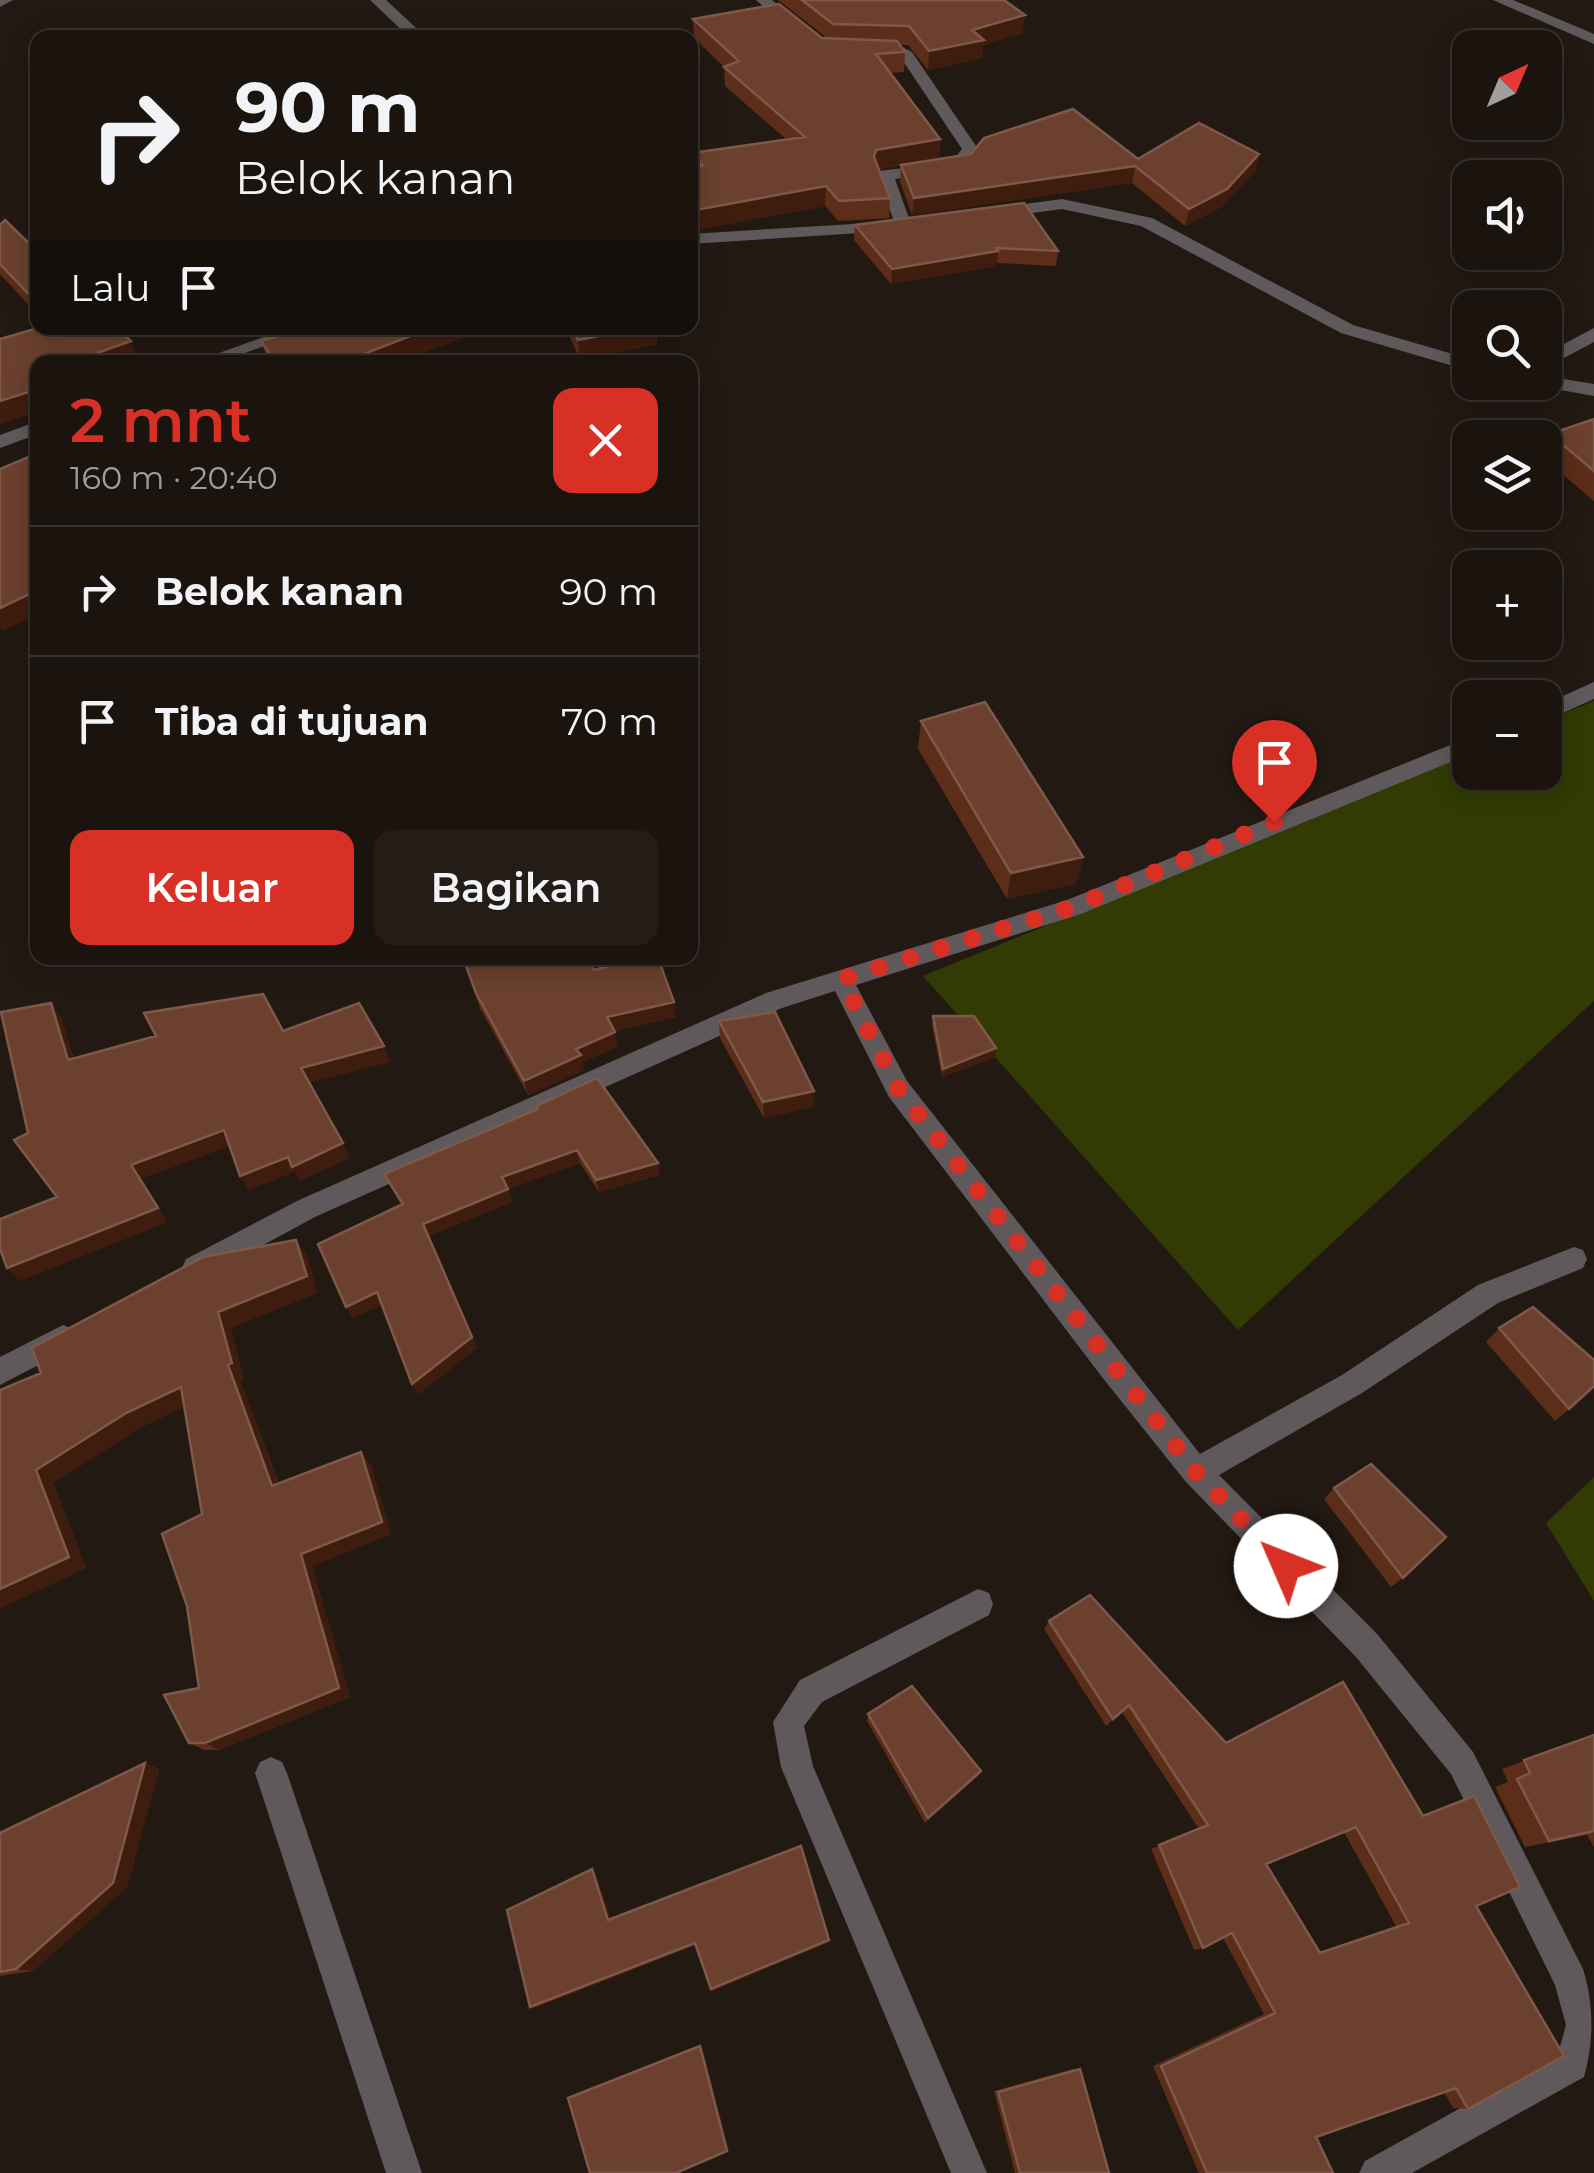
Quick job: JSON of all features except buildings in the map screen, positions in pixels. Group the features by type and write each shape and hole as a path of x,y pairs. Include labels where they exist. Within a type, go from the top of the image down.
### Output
{"street":[{"path":"377,0 411,30"},
{"path":"763,0 817,44"},
{"path":"1500,0 1594,39"},
{"path":"698,239 912,223 885,175 956,166 967,159 970,149 904,52 860,50"},
{"path":"974,216 1062,204 1146,222 1347,329 1452,360"},
{"path":"1562,352 1594,334"},
{"path":"224,355 285,335"},
{"path":"1562,385 1594,390"},
{"path":"0,442 30,430"},
{"path":"1562,704 1594,690"},
{"path":"170,1282 306,1210 775,1000 1073,907 1452,752"},
{"path":"842,979 898,1088 1196,1472 1367,1646 1462,1763 1571,1981 1582,2025 1572,2065 1377,2173"},
{"path":"1196,1472 1352,1384 1488,1294 1574,1259"},
{"path":"0,1372 85,1327"},
{"path":"969,2173 797,1766 788,1722 811,1690 978,1604"},
{"path":"271,1774 404,2173"}],"green space":[{"path":"1594,701 1594,1001 1238,1330 923,976 1452,759 1452,790 1562,790 1562,714"},
{"path":"1594,1477 1594,1601 1546,1523"}],"route":[{"path":"1274,822 1073,907 842,979 898,1088 1196,1472 1286,1566"}]}
